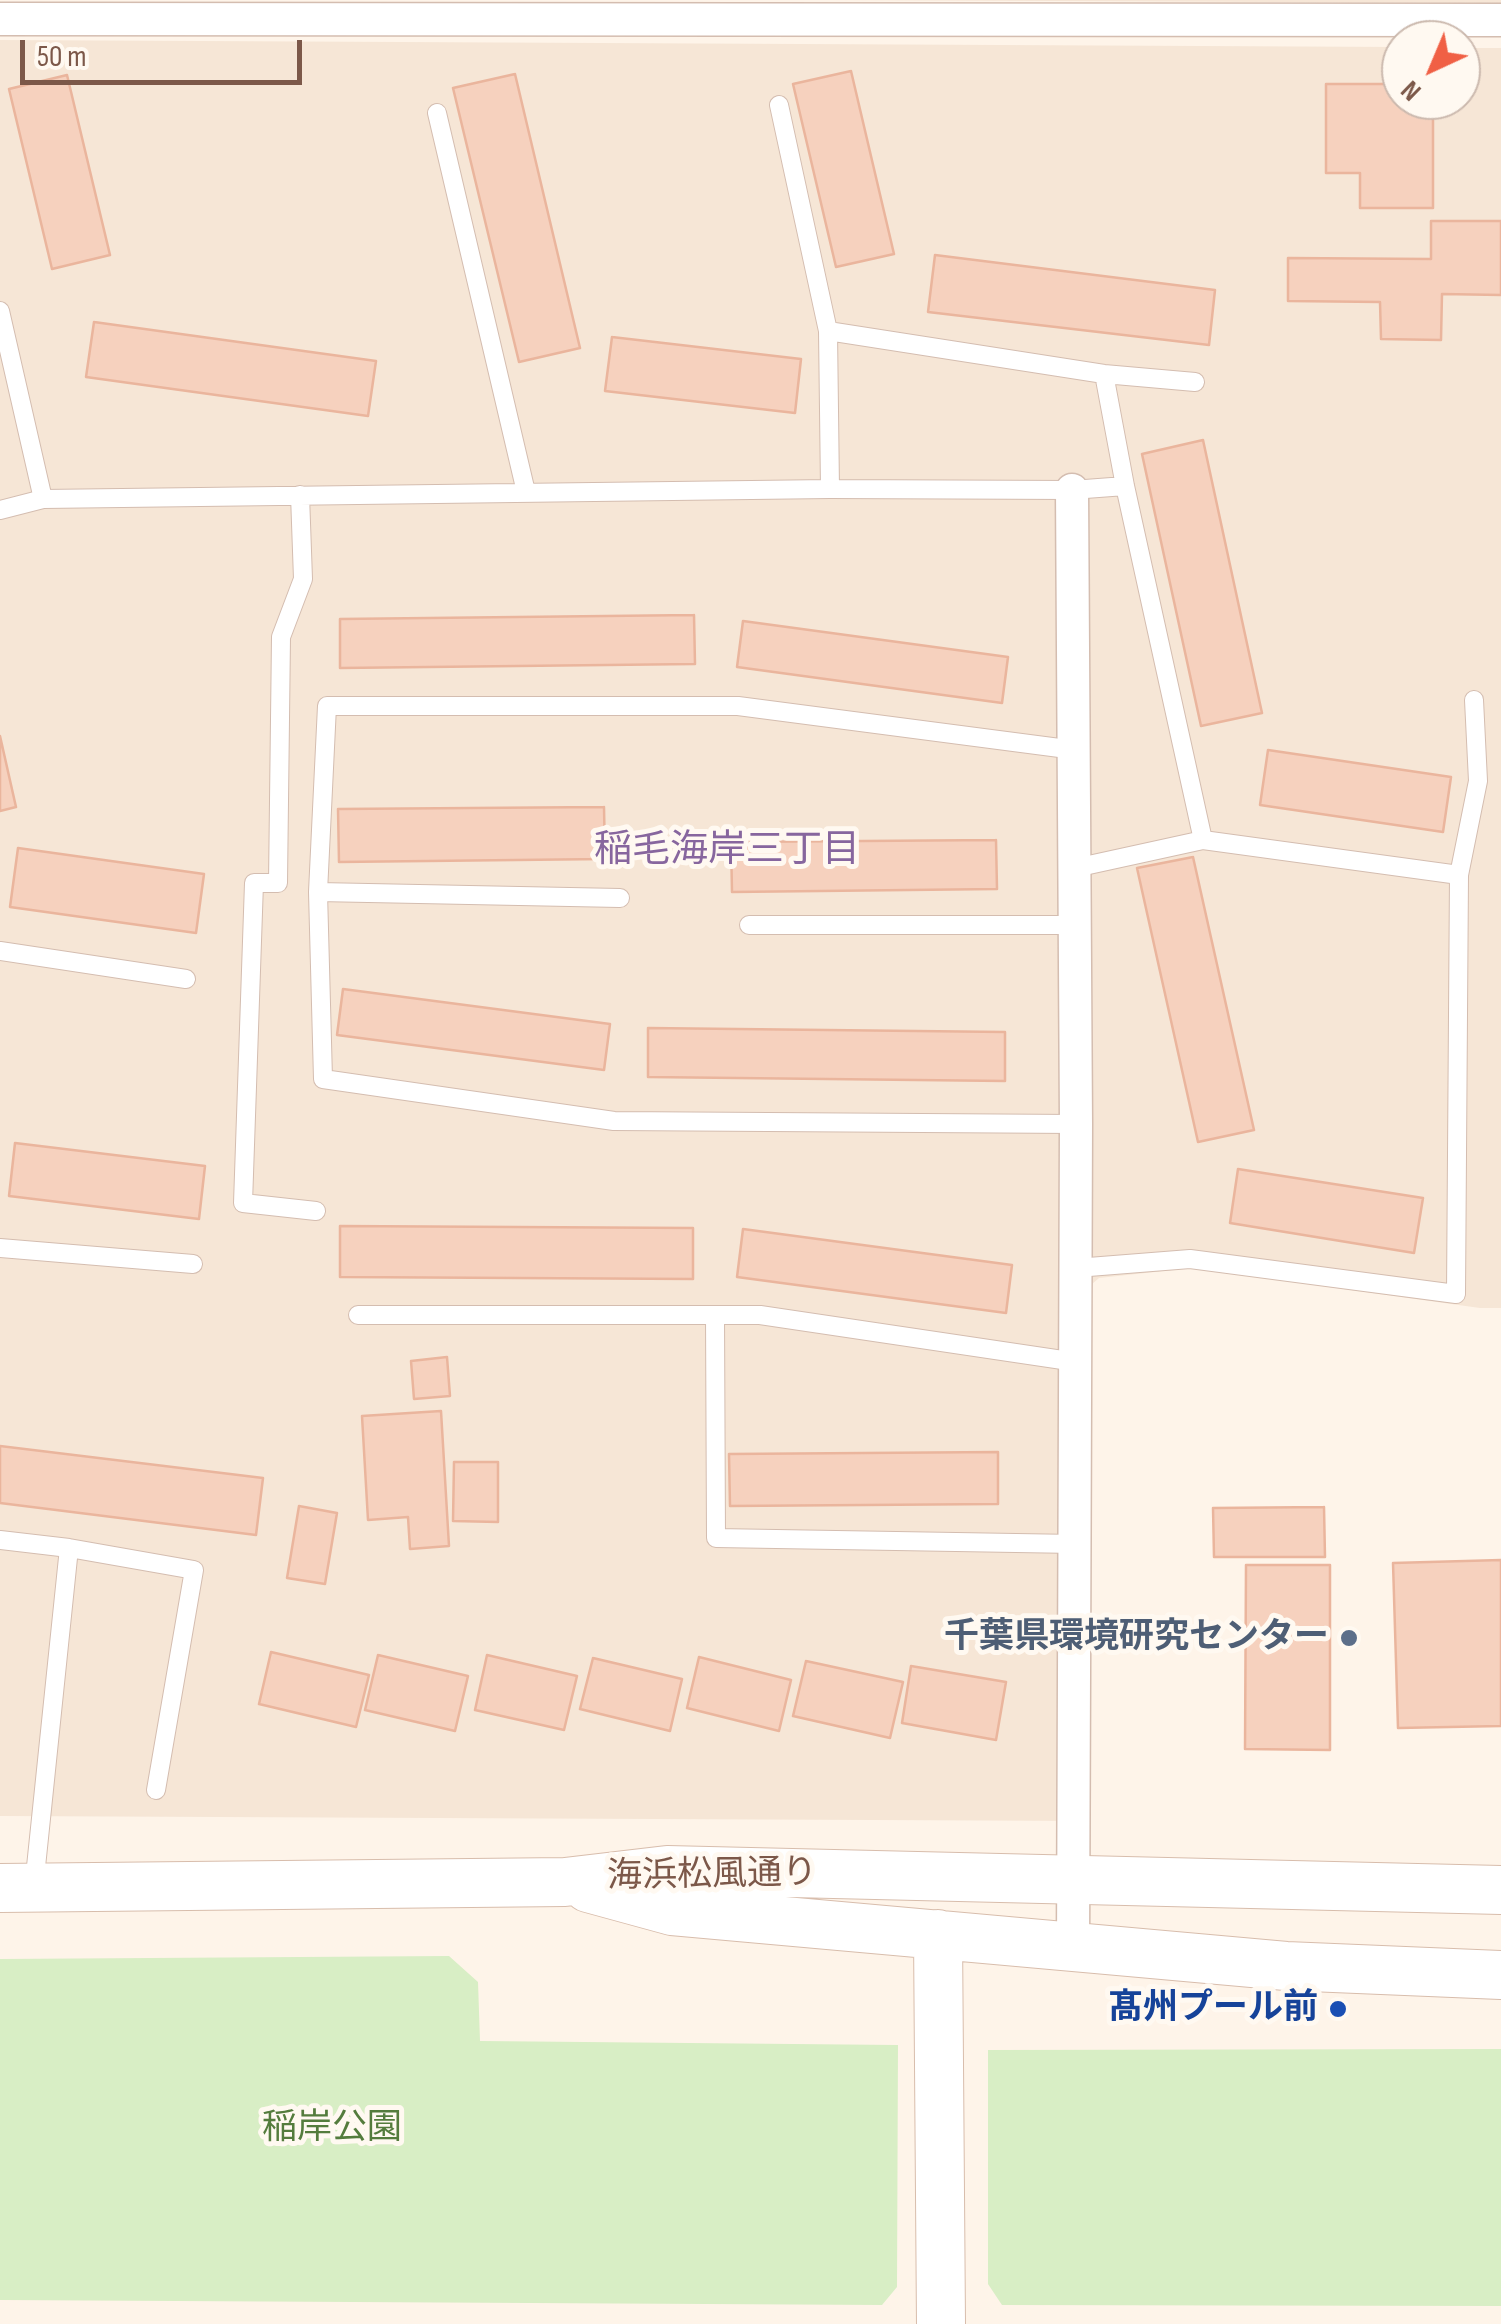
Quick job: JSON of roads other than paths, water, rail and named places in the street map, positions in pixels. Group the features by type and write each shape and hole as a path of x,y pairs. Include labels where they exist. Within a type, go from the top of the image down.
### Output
{"street":[{"path":"0,19 1501,20"},
{"path":"1072,490 1076,868 1072,1946"},
{"name":"海浜松風通り","path":"565,1882 667,1870 1501,1890"},
{"path":"17,1888 565,1882"},
{"name":"海浜松風通り","path":"565,1882 672,1911 1286,1966 1501,1975"},
{"path":"938,1934 941,2324"}],"lane":[{"path":"779,106 828,331 830,488"},
{"path":"437,112 526,492"},
{"path":"0,312 43,499"},
{"path":"828,331 1104,374 1195,382"},
{"path":"1104,374 1203,840"},
{"path":"0,510 43,499 830,488 1072,490 1125,486"},
{"path":"300,495 302,579 281,637 278,882 254,883 243,1203 316,1211"},
{"path":"1076,1268 1190,1259 1456,1294 1459,875 1478,781 1474,700"},
{"path":"1075,750 738,706 326,706 318,892 322,1078 614,1120 1076,1124"},
{"path":"1076,868 1203,840 1459,875"},
{"path":"318,892 620,898"},
{"path":"748,924 1076,925"},
{"path":"0,950 186,978"},
{"path":"0,1248 193,1264"},
{"path":"715,1314 716,1538 1076,1544"},
{"path":"358,1315 760,1315 1076,1362"},
{"path":"0,1540 194,1570 156,1790"},
{"path":"17,1888 69,1548"}],"place":[{"name":"千葉県環境研究センター","path":"1349,1638"},
{"name":"髙州プール前","path":"1338,2009"}],"district":[{"name":"稲毛海岸三丁目","path":"727,851"}],"park label":[{"name":"稲岸公園","path":"332,2129"}]}
